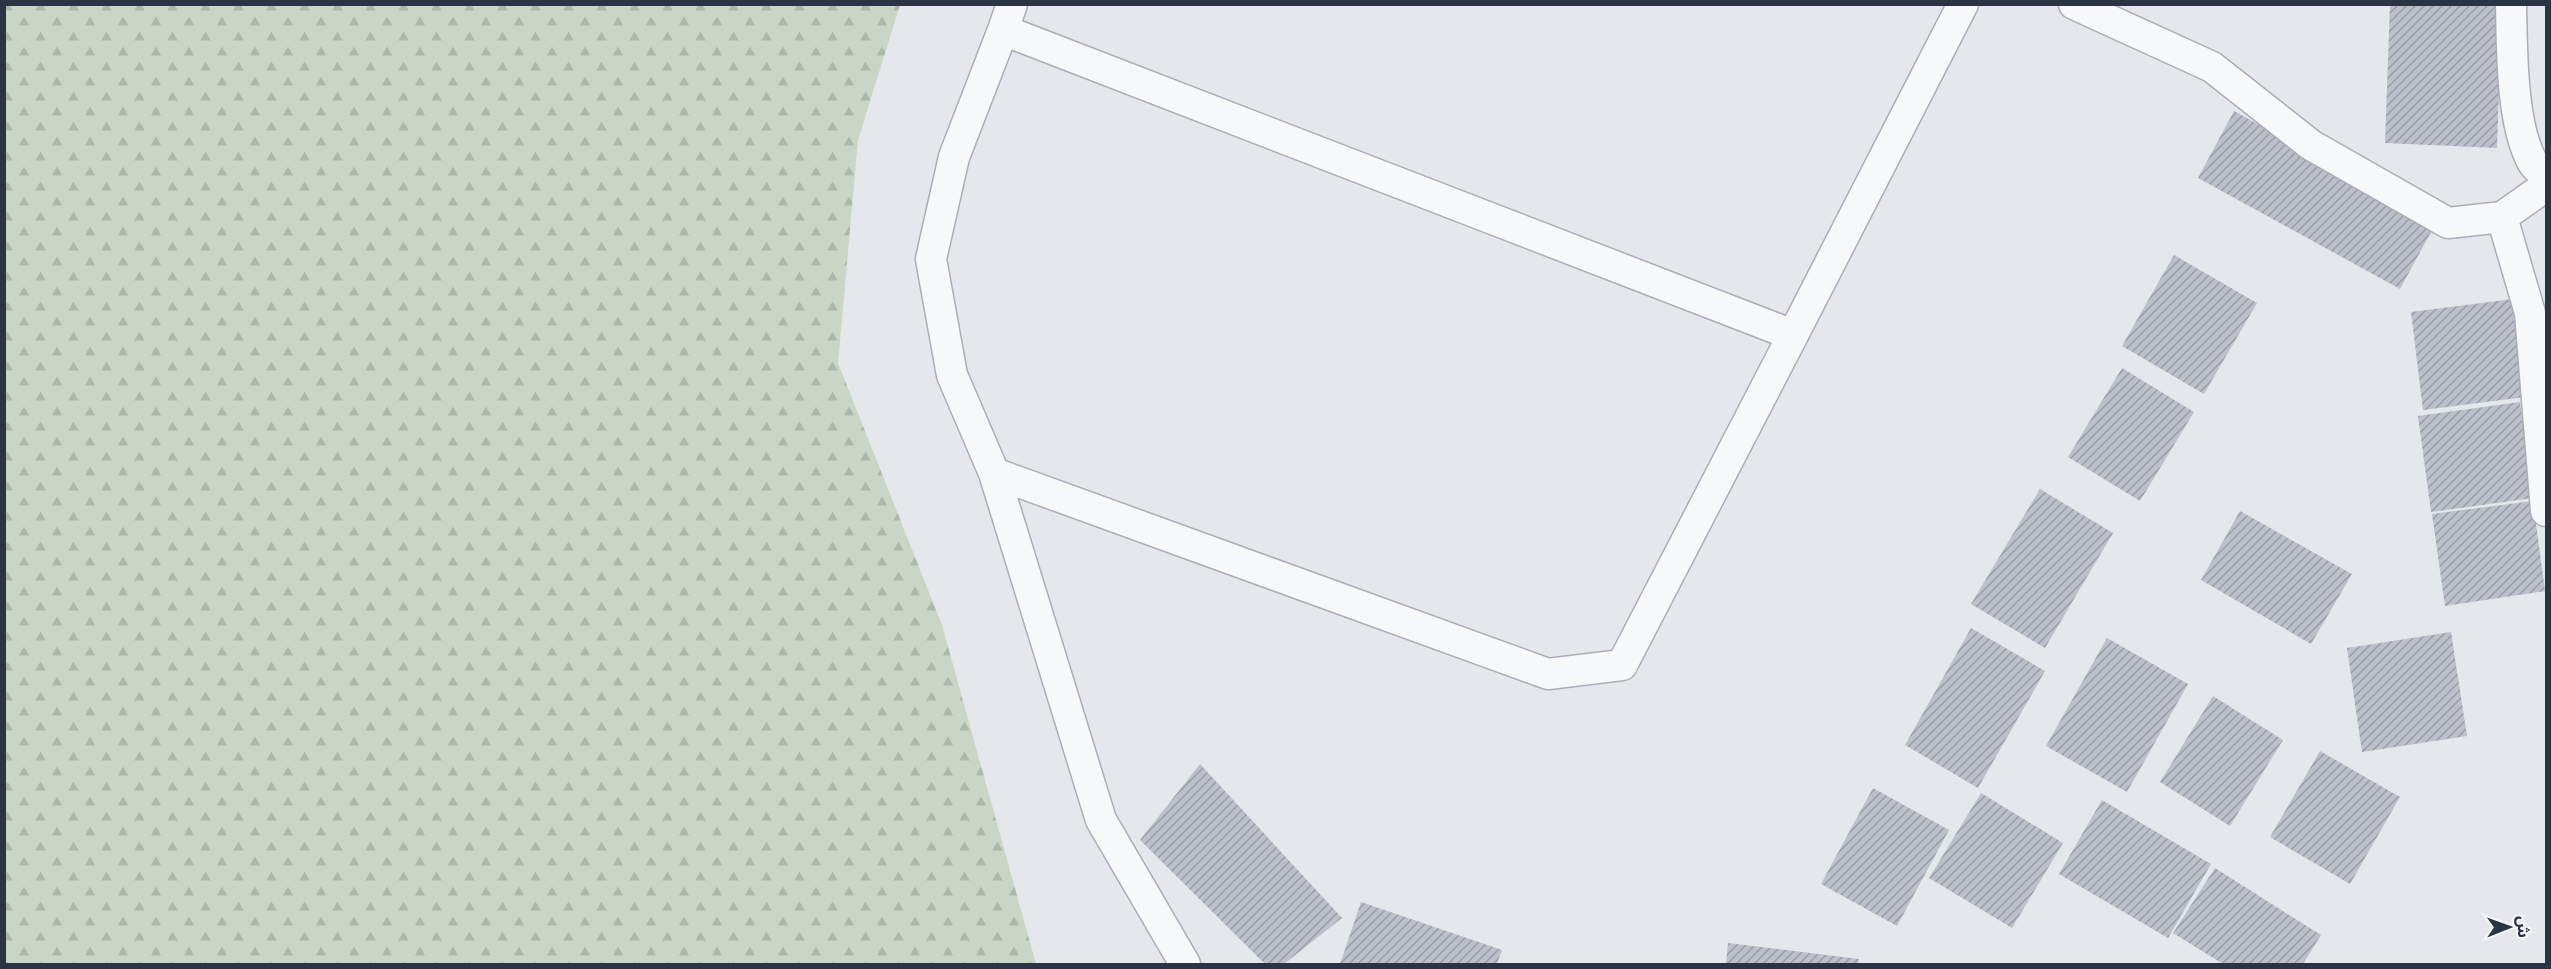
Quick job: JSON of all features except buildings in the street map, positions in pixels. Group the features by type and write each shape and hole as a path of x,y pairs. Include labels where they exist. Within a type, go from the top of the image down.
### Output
{"street":[{"path":"994,473 1548,674 1622,665 1963,4"},
{"path":"2074,4 2212,67 2311,145 2448,223 2502,217 2547,186"},
{"path":"2511,4 2513,76 2523,138 2533,164 2547,176"},
{"path":"1185,964 1101,820 994,473 952,375 931,259 954,157 1008,17 1792,335"},
{"path":"2502,217 2530,313 2547,511"}],"green space":[{"path":"5,4 900,5 858,140 838,363 942,625 1036,964 5,964"}]}
